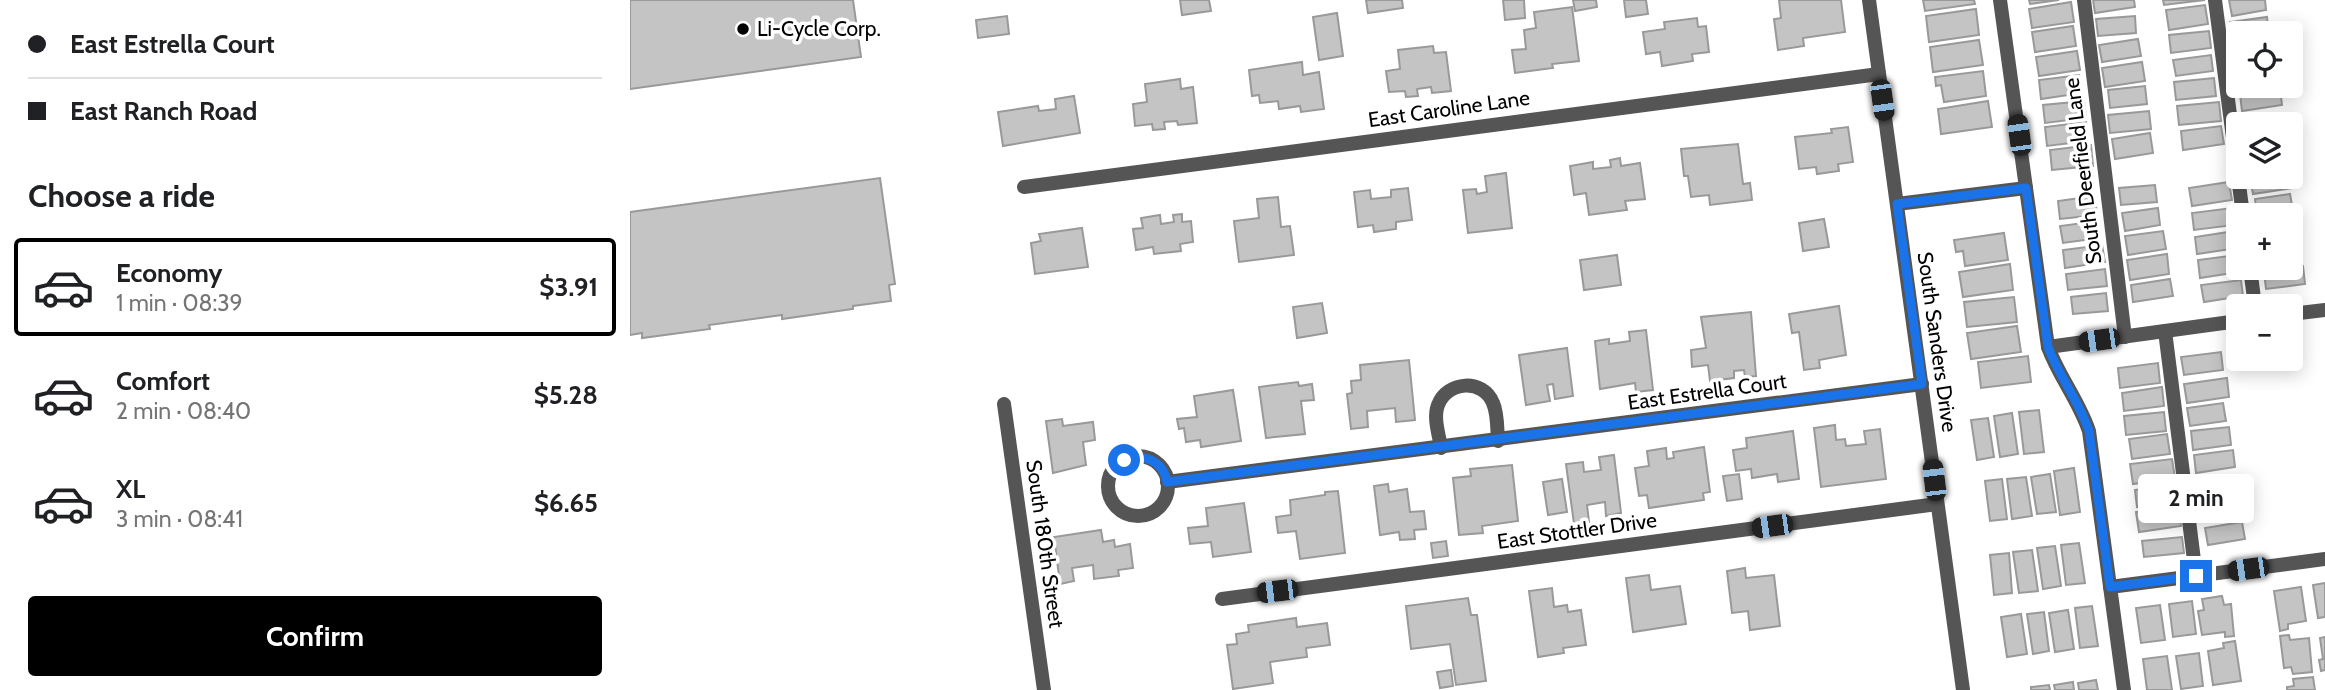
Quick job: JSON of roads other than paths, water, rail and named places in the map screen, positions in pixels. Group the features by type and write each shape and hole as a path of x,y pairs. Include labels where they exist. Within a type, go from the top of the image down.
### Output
{"street":[{"name":"South Sanders Drive","path":"1868,0 1963,690"},
{"path":"2000,0 2048,347 2053,361 2082,410 2089,431 2124,690"},
{"name":"South Deerfield Lane","path":"2084,0 2125,337"},
{"path":"2215,0 2230,112"},
{"name":"East Caroline Lane","path":"1024,187 1878,74"},
{"path":"1897,204 2026,188"},
{"path":"2303,313 2325,310"},
{"path":"2048,347 2226,323"},
{"path":"2165,331 2196,576"},
{"name":"East Estrella Court","path":"1167,482 1922,384"},
{"path":"1441,448 1437,420 1439,402 1452,388 1462,385 1481,389 1489,395 1494,404 1498,441"},
{"name":"South 180th Street","path":"1004,404 1044,690"},
{"path":"1133,457 1153,460 1161,467 1167,482 1166,496 1161,505 1144,515 1134,516 1117,508 1108,492 1108,482 1116,466 1133,457"},
{"name":"East Stottler Drive","path":"1222,598 1937,504"},
{"path":"2110,587 2325,559"}],"place":[{"name":"Li-Cycle Corp.","path":"743,29"}]}
